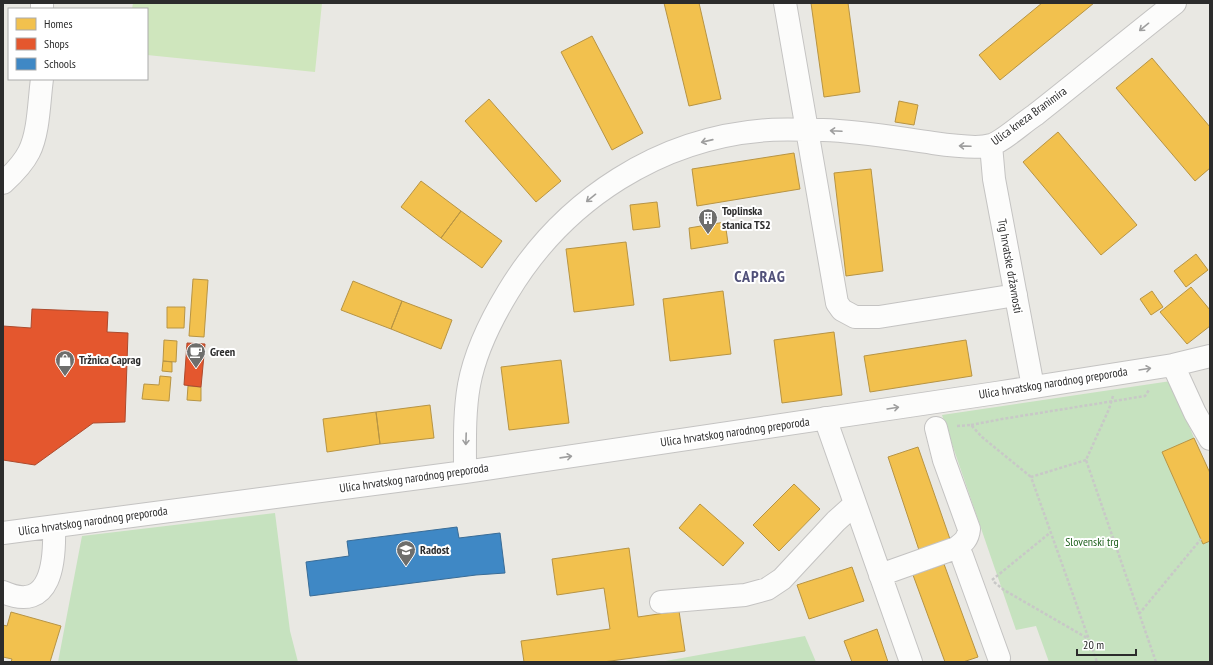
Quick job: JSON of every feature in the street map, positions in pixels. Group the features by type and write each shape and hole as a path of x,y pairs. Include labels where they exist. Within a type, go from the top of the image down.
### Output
{"street":[{"path":"785,3 837,303 842,310 855,317 879,317 1016,295"},
{"name":"Ulica kneza Branimira","path":"465,472 469,384 476,358 486,333 501,304 520,273 553,233 601,190 623,175 660,156 692,144 728,136 769,130 847,131 946,145 968,147 991,145 1008,135 1055,99 1175,3"},
{"path":"3,183 16,170 29,152 37,119 42,80"},
{"name":"Trg hrvatske državnosti","path":"991,145 993,173 1033,387"},
{"name":"Ulica hrvatskog narodnog preporoda","path":"3,534 465,472 1033,387 1173,365 1210,356"},
{"path":"1173,365 1195,413 1210,439"},
{"name":"Ulica hrvatskog narodnog preporoda","path":"825,418 911,662"},
{"path":"880,575 956,548 965,541 968,536 969,529 944,460 945,427"},
{"path":"661,602 745,595 767,589 782,579 836,521 855,504"},
{"path":"3,592 24,597 39,592 46,583 52,568 54,556 54,527"},
{"path":"956,548 962,556 999,658"}],"path":[{"path":"945,427 971,425 1145,396 1150,387"},
{"path":"1113,395 1086,460 1156,662"},
{"path":"971,425 982,437 1031,477 1097,662"},
{"path":"1031,477 1086,460"},
{"path":"1051,532 991,580 1004,590 1088,638"},
{"path":"1139,615 1201,539"}],"green space":[{"path":"133,3 322,3 315,72 148,55 148,8 132,8"},
{"name":"Slovenski trg","path":"1171,381 1194,438 1162,452 1203,544 1210,541 1210,662 1049,662 1036,626 1016,630 942,415"},
{"path":"275,513 290,631 298,662 58,662 82,536"},
{"path":"805,636 816,662 660,662"}],"building: Homes":[{"path":"664,3 699,3 721,99 689,106"},
{"path":"811,3 848,3 860,92 824,97"},
{"path":"1042,3 1094,3 1000,80 979,55"},
{"path":"592,36 643,133 612,150 561,52"},
{"path":"1152,58 1210,127 1210,168 1195,181 1116,88"},
{"path":"489,99 561,181 536,202 465,121"},
{"path":"899,101 918,105 914,125 895,122"},
{"path":"1058,132 1137,225 1101,255 1023,162"},
{"path":"794,153 800,189 697,206 692,169"},
{"path":"871,169 883,271 846,276 834,173"},
{"path":"421,181 461,211 441,238 401,207"},
{"path":"657,202 660,227 633,230 630,205"},
{"path":"461,211 502,241 482,268 441,238"},
{"name":"Toplinska stanica TS2","path":"725,222 728,243 691,249 689,228"},
{"path":"626,242 634,305 574,312 566,249"},
{"path":"1196,254 1208,270 1186,287 1174,271"},
{"path":"193,279 208,280 204,337 189,336"},
{"path":"353,281 402,301 391,329 341,310"},
{"path":"1191,287 1210,310 1210,326 1187,344 1160,312"},
{"path":"723,291 731,354 670,361 663,299"},
{"path":"1152,291 1163,307 1151,315 1140,299"},
{"path":"402,301 452,320 441,349 391,329"},
{"path":"167,307 185,307 184,328 167,328"},
{"path":"834,332 842,395 782,403 774,340"},
{"path":"164,340 177,341 176,362 163,361"},
{"path":"966,340 972,376 870,392 864,356"},
{"path":"561,360 569,423 509,430 501,367"},
{"path":"163,361 172,362 172,372 162,371"},
{"path":"160,376 171,377 169,401 142,399 144,384 159,385"},
{"path":"188,386 201,387 201,401 187,400"},
{"path":"430,405 434,438 380,444 376,412"},
{"path":"376,412 380,444 327,452 323,419"},
{"path":"1194,438 1210,473 1210,541 1203,544 1162,452"},
{"path":"918,447 951,542 920,553 888,457"},
{"path":"794,484 820,509 779,551 753,525"},
{"path":"700,504 744,543 723,566 679,528"},
{"path":"629,548 638,617 679,611 685,651 603,662 524,662 521,641 610,629 604,588 557,595 552,559"},
{"path":"944,564 978,657 963,662 945,662 913,575"},
{"path":"852,567 864,601 809,619 797,585"},
{"path":"11,612 61,626 50,662 11,662 12,659 3,657 3,625 7,626"},
{"path":"877,629 888,662 852,662 844,641"}],"building: Shops":[{"name":"Tržnica Caprag","path":"32,309 108,312 107,332 128,333 125,422 93,423 35,465 3,460 3,326 31,328"},
{"path":"187,343 205,344 201,387 184,385"}],"building: Schools":[{"name":"Radost","path":"457,527 459,538 500,533 505,573 476,575 310,596 306,562 349,556 347,541"}],"place":[{"name":"Toplinska stanica TS2","path":"708,235"},
{"name":"Green","path":"196,369"},
{"name":"Tržnica Caprag","path":"65,377"},
{"name":"Radost","path":"406,567"}],"district":[{"name":"CAPRAG","path":"760,276"}]}
